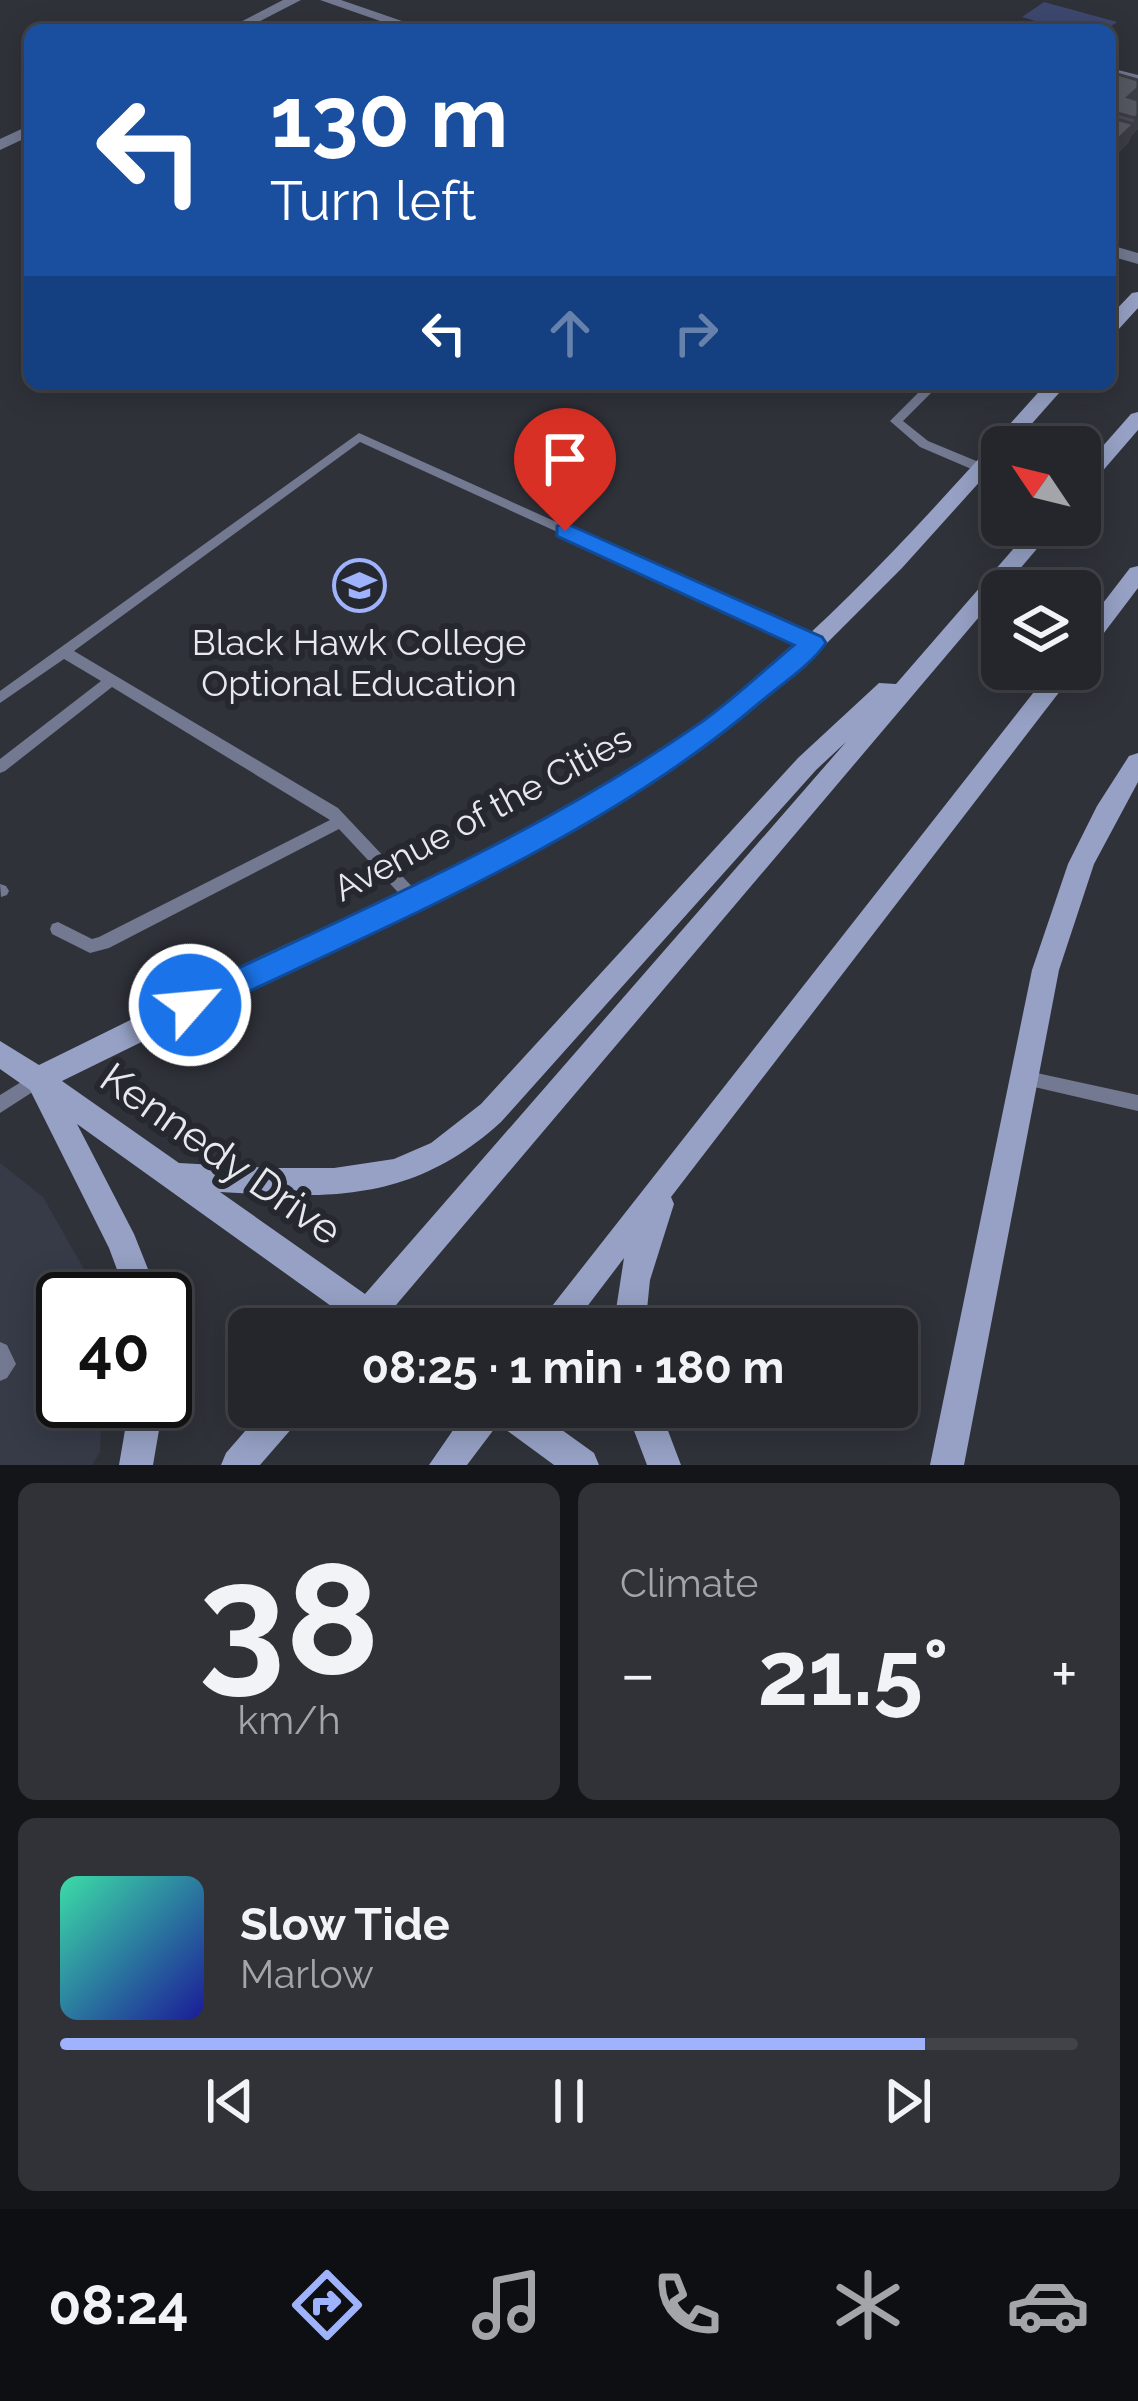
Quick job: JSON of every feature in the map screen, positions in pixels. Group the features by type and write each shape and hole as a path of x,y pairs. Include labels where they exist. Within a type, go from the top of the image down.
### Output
{"main road":[{"path":"1116,321 1138,297"},
{"name":"Avenue of the Cities","path":"1019,426 1052,390"},
{"path":"1101,461 1138,418"},
{"name":"Avenue of the Cities","path":"39,1079 414,898 553,827 661,763 734,711 813,643 981,467"},
{"path":"1008,570 1028,546"},
{"path":"1101,621 1138,573"},
{"path":"179,1176 317,1181 372,1175 427,1161 460,1141 491,1113 807,764 981,601"},
{"path":"384,1308 981,601"},
{"path":"567,1308 1049,690"},
{"path":"947,1465 1042,973 1074,872 1091,835 1138,762"},
{"name":"Kennedy Drive","path":"0,1053 179,1176 349,1308"},
{"path":"39,1079 134,1272"},
{"path":"630,1308 640,1254 669,1178"},
{"path":"136,1465 142,1428"},
{"path":"238,1465 270,1428"},
{"path":"446,1465 474,1428"},
{"path":"531,1428 582,1465"},
{"path":"650,1428 664,1465"}],"street":[{"path":"244,24 294,0"},
{"path":"327,0 402,24"}],"lane":[{"path":"928,390 896,421 924,444 981,467"},
{"path":"0,698 359,437 813,643"},
{"path":"64,652 340,821 414,898"},
{"path":"0,766 112,680"},
{"path":"58,929 90,946 340,821"},
{"path":"1023,1078 1138,1103"},
{"path":"0,1106 39,1079"},
{"path":"0,1352 6,1364 0,1371"}],"shaded area":[{"path":"1044,2 1117,22 1047,24 1022,17"},
{"path":"0,1163 43,1197 86,1272 36,1272 36,1428 101,1428 100,1452 92,1465 0,1465"}],"building":[{"path":"1116,74 1138,80 1138,88 1128,97 1138,100 1135,118 1116,113"},
{"path":"1116,119 1134,124 1116,141"}],"place":[{"name":"Black Hawk College Optional Education","path":"359,586"}],"route":[{"path":"190,1005 422,895 593,805 716,725 813,643 565,531"}]}
